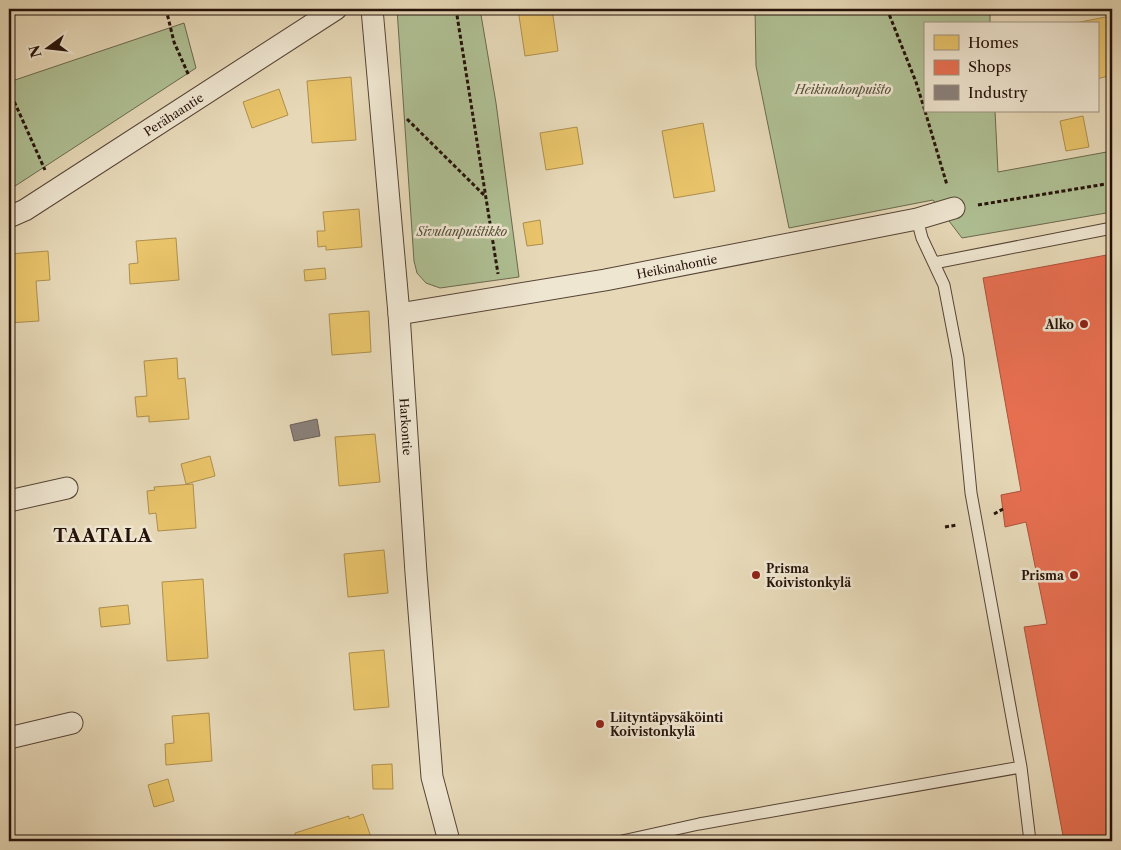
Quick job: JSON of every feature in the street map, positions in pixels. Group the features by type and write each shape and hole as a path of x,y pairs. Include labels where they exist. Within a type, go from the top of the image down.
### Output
{"street":[{"name":"Perähaantie","path":"9,217 25,210 336,9"},
{"name":"Harkontie","path":"372,9 398,314 432,777 448,841"},
{"name":"Heikinahontie","path":"398,314 606,280 917,219 954,208"},
{"path":"9,501 67,488"},
{"path":"9,738 72,723"}],"lane":[{"path":"917,219 922,238 944,285 958,358 971,493 1021,767 1030,841"},
{"path":"934,263 1112,228"},
{"path":"622,841 700,824 1021,767"}],"path":[{"path":"166,9 184,67 200,96"},
{"path":"456,9 502,297"},
{"path":"887,9 916,82 924,108"},
{"path":"9,90 54,191"},
{"path":"380,92 486,198"},
{"path":"925,112 954,208 1112,183"}],"green space":[{"name":"Sivulanpuistikko","path":"397,9 480,9 496,103 519,277 440,288 426,283 417,273 414,261"},
{"name":"Heikinahonpuisto","path":"755,9 990,9 990,22 924,22 924,112 995,112 998,172 1112,151 1112,212 962,238 933,200 789,228 756,66"},
{"path":"184,23 196,68 9,190 9,82"}],"building: Homes":[{"path":"518,9 552,9 558,51 525,56"},
{"path":"1111,16 1112,31 1108,32 1110,41 1112,41 1112,67 1107,68 1108,76 1098,79 1098,22 1080,22"},
{"path":"351,77 356,140 312,143 307,81"},
{"path":"279,89 288,115 252,128 243,102"},
{"path":"1083,116 1089,147 1066,151 1060,121"},
{"path":"703,123 715,191 674,198 662,131"},
{"path":"577,127 583,164 546,170 540,133"},
{"path":"359,209 362,247 326,250 326,246 318,247 317,231 325,231 323,212"},
{"path":"540,220 543,244 527,246 523,223"},
{"path":"176,238 179,280 130,284 129,264 138,263 136,241"},
{"path":"48,251 50,280 36,281 39,321 9,323 9,254"},
{"path":"325,268 326,279 305,281 304,270"},
{"path":"369,311 371,352 332,355 329,314"},
{"path":"177,358 178,379 185,378 189,419 149,422 149,416 137,417 135,397 147,396 144,361"},
{"path":"375,434 380,482 339,486 335,437"},
{"path":"210,456 215,476 186,484 181,464"},
{"path":"193,484 196,528 158,531 156,513 149,514 147,491 155,490 154,487"},
{"path":"384,550 388,593 348,597 344,554"},
{"path":"203,579 208,658 167,661 162,582"},
{"path":"128,605 130,624 101,627 99,608"},
{"path":"384,650 389,707 354,710 349,653"},
{"path":"209,713 212,761 166,765 165,744 174,743 172,716"},
{"path":"392,764 393,789 373,789 372,765"},
{"path":"168,779 174,801 154,807 148,785"},
{"path":"363,814 372,840 297,841 295,833 349,816 349,819"}],"building: Shops":[{"name":"Prisma","path":"1112,254 1112,841 1064,841 1024,627 1047,624 1026,522 1005,527 1001,495 1021,491 983,278"}],"building: Industry":[{"path":"317,419 320,436 294,441 290,425"}],"place":[{"name":"Alko","path":"1084,324"},
{"name":"Prisma Koivistonkylä","path":"756,575"},
{"name":"Prisma","path":"1074,575"},
{"name":"Liityntäpysäköinti Koivistonkylä","path":"600,724"}],"district":[{"name":"TAATALA","path":"103,536"}]}
